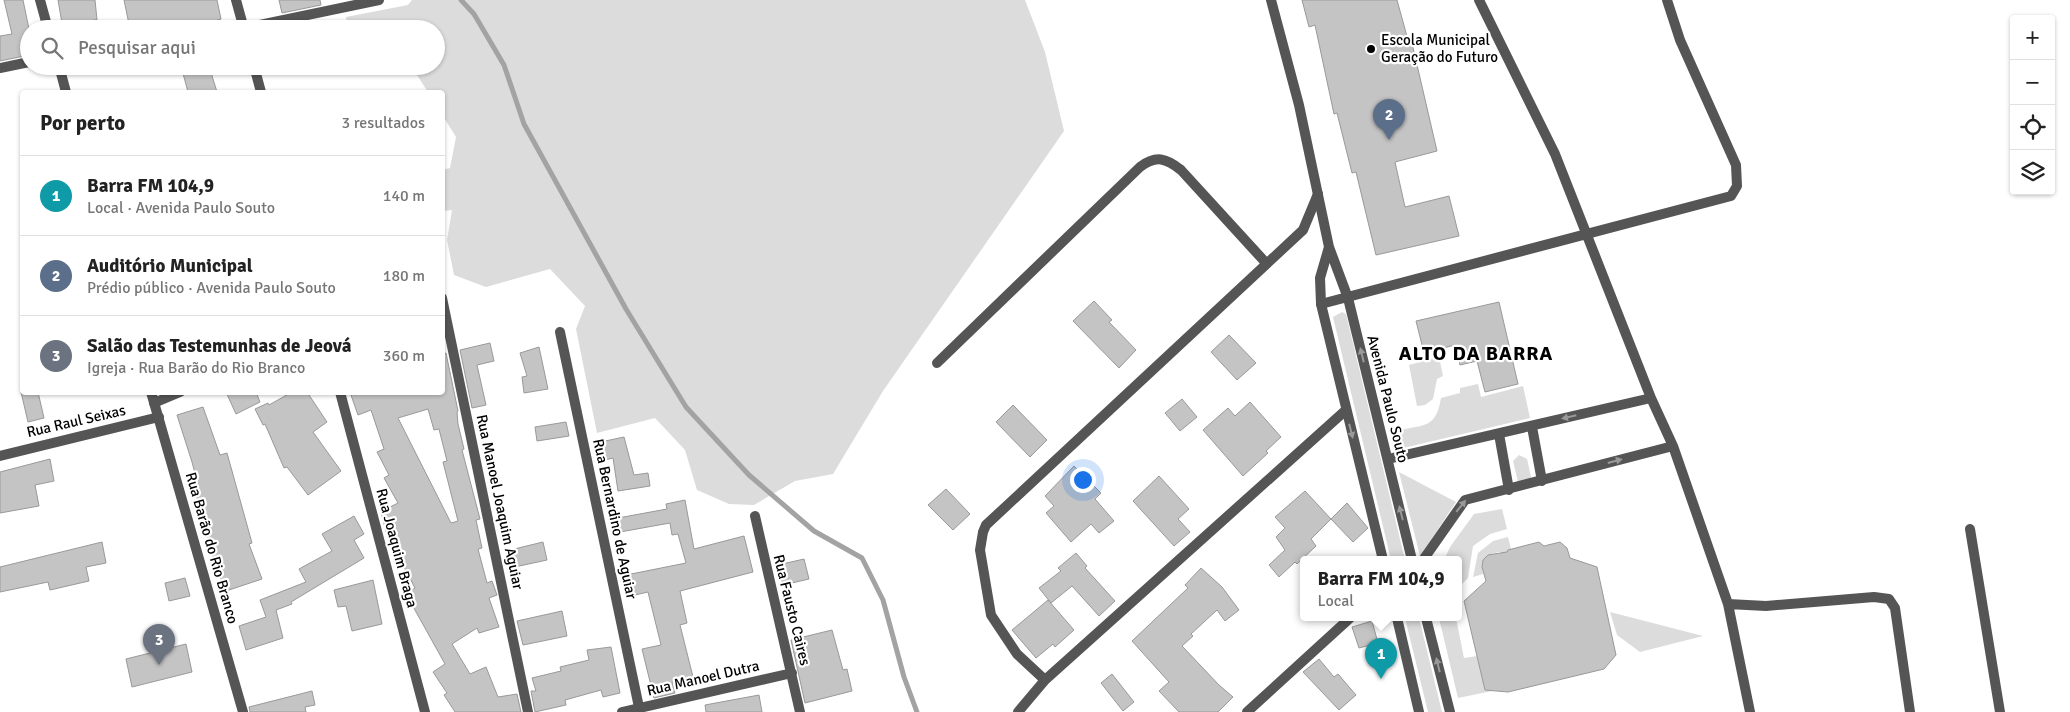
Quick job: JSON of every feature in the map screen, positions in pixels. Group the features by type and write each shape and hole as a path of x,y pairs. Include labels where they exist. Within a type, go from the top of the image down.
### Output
{"street":[{"path":"40,0 46,20"},
{"path":"236,0 242,20"},
{"path":"275,20 338,4 379,0"},
{"name":"Avenida Paulo Souto","path":"1271,0 1299,105 1329,247 1348,298 1411,556"},
{"path":"1479,0 1555,154 1651,398 1673,446 1728,604 1750,712"},
{"path":"1321,304 1726,198 1735,192 1737,186 1736,165 1731,150 1680,40 1667,0"},
{"path":"0,68 20,64"},
{"path":"61,75 65,90"},
{"path":"256,75 260,90"},
{"path":"937,363 1140,167 1155,159 1169,161 1181,170 1266,263"},
{"path":"1045,680 1017,654 991,615 980,550 986,525 1303,230 1318,194"},
{"name":"Avenida Paulo Souto","path":"1329,247 1320,278 1321,304 1382,556"},
{"name":"Rua Manoel Joaquim Aguiar","path":"445,312 528,712"},
{"name":"Rua Bernardino de Aguiar","path":"560,332 639,710"},
{"path":"152,398 166,395"},
{"name":"Rua Joaquim Braga","path":"341,395 425,712"},
{"name":"Rua Barão do Rio Branco","path":"152,398 243,712"},
{"path":"1388,459 1651,398"},
{"path":"1018,712 1045,680 1346,410"},
{"name":"Rua Raul Seixas","path":"0,456 159,417"},
{"path":"1532,426 1542,481"},
{"path":"1499,434 1509,490"},
{"path":"1426,556 1465,500 1673,446"},
{"name":"Rua Fausto Caires","path":"755,516 800,712"},
{"path":"1970,529 2000,712"},
{"path":"1728,604 1766,606 1874,597 1889,599 1895,608 1910,712"},
{"path":"1247,712 1347,621"},
{"path":"1398,621 1419,712"},
{"path":"1427,621 1450,712"},
{"name":"Rua Manoel Dutra","path":"622,712 639,710 792,674"}],"shaded area":[{"path":"412,0 1025,0 1045,52 1064,131 883,391 833,474 795,481 754,505 729,504 697,490 685,450 655,418 597,433 576,329 585,306 550,269 486,287 454,275 447,240 452,210 445,211 445,169 450,168 456,137 445,119 445,90 427,90 417,75 445,75 445,20 346,20 346,17 408,5"},
{"path":"1342,312 1346,314 1404,556 1390,556 1333,317"},
{"path":"1439,357 1443,376 1437,379 1433,399 1425,405 1417,406 1409,365"},
{"path":"1478,384 1481,397 1523,386 1530,418 1399,449 1398,430 1422,426 1428,423 1436,415 1441,398 1460,393 1460,388"},
{"path":"1519,455 1527,459 1531,477 1530,479 1518,482 1513,461"},
{"path":"1399,472 1456,502 1420,556"},
{"path":"1502,509 1507,529 1490,534 1473,546 1468,578 1462,584 1462,556 1446,556 1450,547 1474,514"},
{"path":"1508,537 1511,549 1506,555 1499,552 1488,555 1482,564 1483,574 1473,577 1478,553 1493,541"},
{"path":"1610,612 1703,636 1640,652 1617,635"},
{"path":"1406,621 1420,621 1442,712 1428,712"},
{"path":"1440,621 1457,621 1464,658 1477,656 1485,690 1492,691 1458,698"}],"building":[{"path":"4,0 23,0 27,20 20,20 20,57 0,61 0,36 12,34"},
{"path":"58,0 95,0 97,20 61,20"},
{"path":"124,0 217,0 221,19 218,20 128,20"},
{"path":"279,0 320,0 321,5 282,13"},
{"path":"1302,0 1397,0 1408,40 1411,39 1437,151 1395,162 1405,207 1449,196 1459,236 1376,255 1356,172 1352,173 1337,113 1334,114 1315,25 1309,27"},
{"path":"183,75 212,75 216,90 187,90"},
{"path":"1094,301 1112,320 1109,322 1136,350 1119,368 1073,321"},
{"path":"1499,302 1518,384 1485,392 1477,361 1460,365 1455,345 1424,353 1416,321"},
{"path":"1229,335 1256,363 1237,380 1211,352"},
{"path":"490,343 494,361 477,365 486,405 472,408 460,350"},
{"path":"539,347 548,389 524,393 522,377 527,376 520,353"},
{"path":"446,353 458,411 458,424 464,449 462,450 480,519 476,520 482,548 478,549 487,583 492,581 497,595 489,598 499,627 479,633 477,628 452,644 470,674 486,667 498,697 517,694 521,712 455,712 444,695 447,693 433,672 445,664 406,594 415,588 387,535 382,516 382,511 398,503 384,478 389,475 377,452 384,449 371,410 358,415 351,395 445,395","holes":["428,409 434,430 439,429 447,461 443,462 458,521 451,523 398,418"]},
{"path":"22,395 39,395 44,418 28,422"},
{"path":"227,395 257,395 260,402 236,414"},
{"path":"287,395 309,395 327,422 313,432 341,471 308,495 287,467 284,468 265,424 263,425 255,409 268,403 269,405"},
{"path":"1182,399 1197,417 1180,431 1165,413"},
{"path":"1250,402 1281,437 1266,451 1268,453 1243,476 1203,430 1228,408 1235,416"},
{"path":"1013,405 1047,440 1030,457 996,422"},
{"path":"203,407 220,455 227,453 252,543 249,544 262,579 226,591 216,568 195,490 199,489 177,415"},
{"path":"566,422 569,436 537,441 535,427"},
{"path":"624,437 634,475 648,473 650,486 618,491 613,458 601,461 596,443"},
{"path":"50,459 54,481 35,485 39,506 0,513 0,472"},
{"path":"1074,466 1101,493 1095,499 1114,521 1099,533 1091,524 1071,542 1046,513 1054,506 1045,496"},
{"path":"1159,476 1189,509 1178,519 1190,532 1174,546 1133,501"},
{"path":"946,489 970,514 953,530 928,505"},
{"path":"1305,491 1331,519 1311,539 1316,546 1305,556 1300,556 1300,561 1297,564 1295,562 1279,577 1269,565 1285,550 1276,537 1285,528 1275,517"},
{"path":"685,500 694,549 744,536 753,572 680,591 687,623 680,625 693,677 672,682 675,693 654,698 642,649 661,645 648,592 635,595 631,574 686,563 678,534 672,535 670,523 620,532 618,518 667,509 666,504"},
{"path":"1347,503 1368,528 1353,542 1331,519"},
{"path":"354,516 364,534 354,540 364,558 291,602 292,604 276,610 283,638 246,650 239,626 266,617 260,600 306,582 299,569 332,551 322,534"},
{"path":"102,542 106,563 86,567 89,581 50,590 48,582 0,592 0,567"},
{"path":"543,542 547,560 510,568 506,551"},
{"path":"1539,542 1544,546 1560,542 1567,548 1570,558 1597,567 1616,655 1604,669 1508,692 1485,690 1464,601 1486,581 1482,567 1483,560 1488,555 1507,552 1508,550"},
{"path":"1076,553 1087,566 1085,568 1115,601 1099,616 1072,586 1051,603 1039,588 1061,571 1058,568"},
{"path":"804,559 809,579 783,585 778,565"},
{"path":"1201,568 1222,587 1239,610 1225,621 1217,610 1191,634 1193,636 1182,646 1233,697 1218,712 1179,712 1159,691 1169,682 1132,641 1188,588 1185,585"},
{"path":"185,578 190,596 169,601 165,583"},
{"path":"373,580 382,624 352,631 346,606 338,607 334,590"},
{"path":"1048,600 1074,630 1055,647 1053,644 1036,658 1012,630"},
{"path":"562,611 567,636 523,645 517,621"},
{"path":"1372,621 1378,643 1359,648 1352,627"},
{"path":"832,630 843,670 847,669 852,691 805,703 791,640"},
{"path":"186,644 192,672 132,687 126,659"},
{"path":"611,647 620,693 603,697 601,690 565,700 566,705 535,712 531,691 536,691 532,678 561,671 560,667 589,660 587,650"},
{"path":"1319,659 1334,677 1338,674 1356,695 1339,710 1303,672"},
{"path":"1112,674 1134,702 1123,711 1101,683"},
{"path":"312,691 315,705 305,707 306,712 250,712 249,707"},
{"path":"759,695 762,712 706,712 705,705"}],"waterway":[{"path":"461,0 474,14 504,65 524,124 626,309 686,407 749,475 814,531 862,558 883,600 904,677 917,712"}],"place":[{"name":"Escola Municipal Geração do Futuro","path":"1371,49"},
{"name":"Auditório Municipal","path":"1389,140"},
{"name":"Salão das Testemunhas de Jeová","path":"159,665"},
{"name":"Barra FM 104,9","path":"1381,679"}],"district":[{"name":"ALTO DA BARRA","path":"1476,353"}]}
